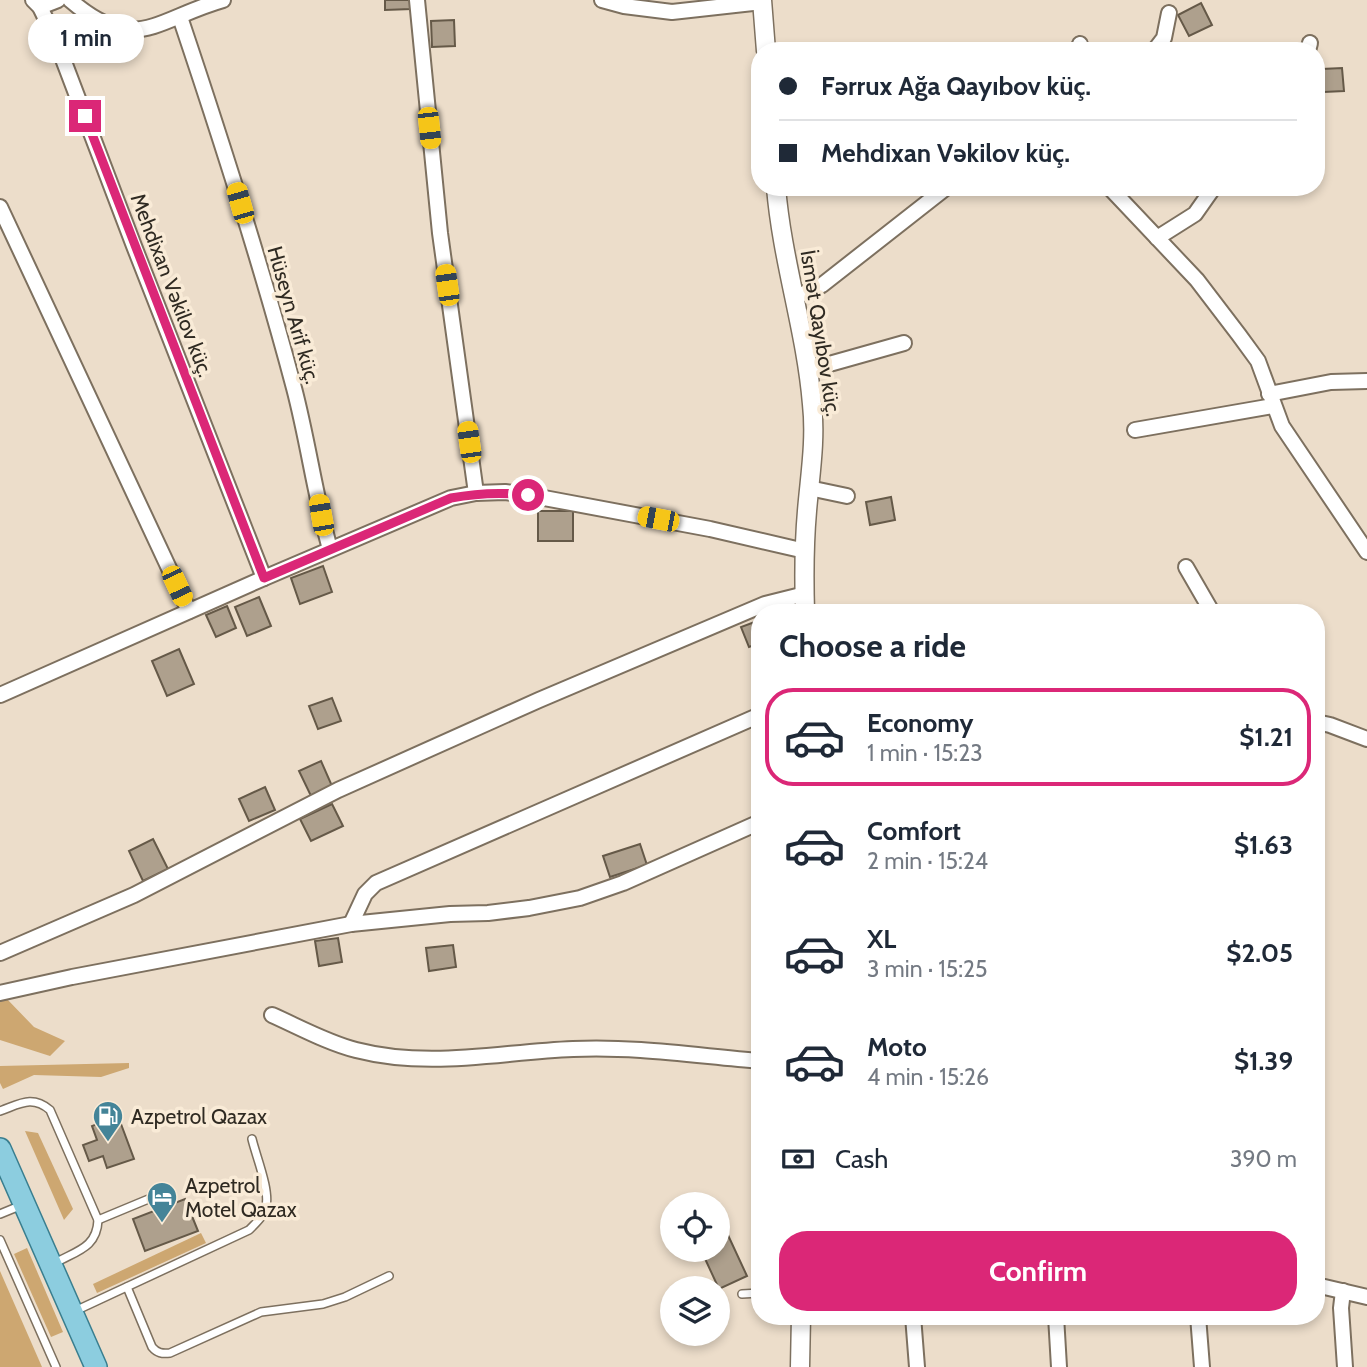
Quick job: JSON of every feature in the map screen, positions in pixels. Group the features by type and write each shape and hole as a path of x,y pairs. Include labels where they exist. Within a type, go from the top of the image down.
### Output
{"main road":[{"path":"0,1149 96,1367"}],"street":[{"name":"Mehdixan Vəkilov küç.","path":"58,0 37,4 55,38 264,578"},
{"path":"70,0 106,26 132,30 156,26 223,0"},
{"path":"417,0 440,233 476,494"},
{"path":"602,0 624,6 672,12 762,1 765,42"},
{"path":"1161,42 1170,13"},
{"name":"Hüseyn Arif küç.","path":"180,17 225,151 293,387 330,549"},
{"name":"İsmət Qayıbov küç.","path":"777,196 785,257 808,370 814,430 805,551 805,604"},
{"path":"794,298 822,285 936,196"},
{"path":"1118,196 1197,280 1258,361 1282,426 1367,552"},
{"path":"1157,237 1195,214 1208,196"},
{"path":"0,207 189,611"},
{"path":"808,370 904,342"},
{"path":"1135,430 1271,400 1331,382 1367,381"},
{"path":"809,488 847,496"},
{"path":"0,695 451,498 505,492 541,497 710,529 805,551"},
{"path":"1186,567 1207,604"},
{"path":"765,604 805,594"},
{"path":"0,953 158,883 338,790 539,700 751,610"},
{"path":"351,924 365,894 387,877 751,719"},
{"path":"1325,724 1367,739"},
{"path":"0,993 351,924 488,913 580,898 623,883 751,826"},
{"path":"272,1015 354,1050 396,1058 452,1060 573,1049 751,1060"},
{"path":"1325,1286 1367,1297"},
{"path":"1343,1291 1341,1315 1345,1367"},
{"path":"800,1367 802,1325"},
{"path":"914,1325 916,1367"},
{"path":"1057,1325 1059,1367"},
{"path":"1199,1325 1202,1367"}],"lane":[{"path":"0,1111 29,1101 41,1103 50,1110 98,1220 97,1234 91,1244 51,1265"},
{"path":"72,1313 249,1230 261,1217 266,1206 266,1194 251,1139"},
{"path":"98,1220 163,1193"},
{"path":"0,1214 24,1204"},
{"path":"0,1240 56,1367"},
{"path":"127,1287 152,1348 163,1354 261,1312 323,1304 345,1297 389,1276"},
{"path":"743,1294 751,1294"}],"shaded area":[{"path":"6,998 34,1027 65,1041 50,1056 0,1040 0,1001"},
{"path":"129,1063 129,1068 101,1077 34,1075 3,1089 0,1083 0,1066"},
{"path":"25,1131 38,1133 73,1209 64,1220"},
{"path":"201,1233 206,1243 97,1293 93,1284"},
{"path":"27,1248 63,1332 51,1337 14,1254"},
{"path":"0,1271 42,1367 0,1367"}],"building":[{"path":"385,0 410,0 411,9 385,10"},
{"path":"1201,3 1212,25 1189,36 1178,15"},
{"path":"454,20 455,46 432,47 431,21"},
{"path":"1342,68 1344,91 1325,92 1325,69"},
{"path":"891,497 895,520 870,525 866,502"},
{"path":"538,511 573,511 573,541 538,541"},
{"path":"323,566 332,592 300,604 291,578"},
{"path":"259,597 271,626 247,636 235,607"},
{"path":"227,606 236,628 216,637 206,615"},
{"path":"751,623 751,646 749,647 741,627"},
{"path":"179,649 194,684 167,696 152,661"},
{"path":"332,698 341,721 318,729 309,706"},
{"path":"321,761 332,786 311,796 299,771"},
{"path":"265,787 275,810 249,821 239,799"},
{"path":"332,804 343,826 311,841 300,819"},
{"path":"153,839 168,869 143,881 129,851"},
{"path":"640,844 647,865 610,877 603,856"},
{"path":"338,938 342,962 319,966 315,941"},
{"path":"453,945 456,967 429,971 426,948"},
{"path":"118,1116 134,1159 107,1168 103,1156 89,1161 83,1145 97,1140 92,1126"},
{"path":"185,1199 198,1231 145,1251 133,1219"},
{"path":"730,1239 747,1276 730,1284 730,1276 713,1276 707,1262 730,1262"}],"place":[{"name":"Azpetrol Qazax","path":"108,1143"},
{"name":"Azpetrol Motel Qazax","path":"162,1224"}],"route":[{"path":"85,116 264,578 451,498 505,492 528,495"}]}
